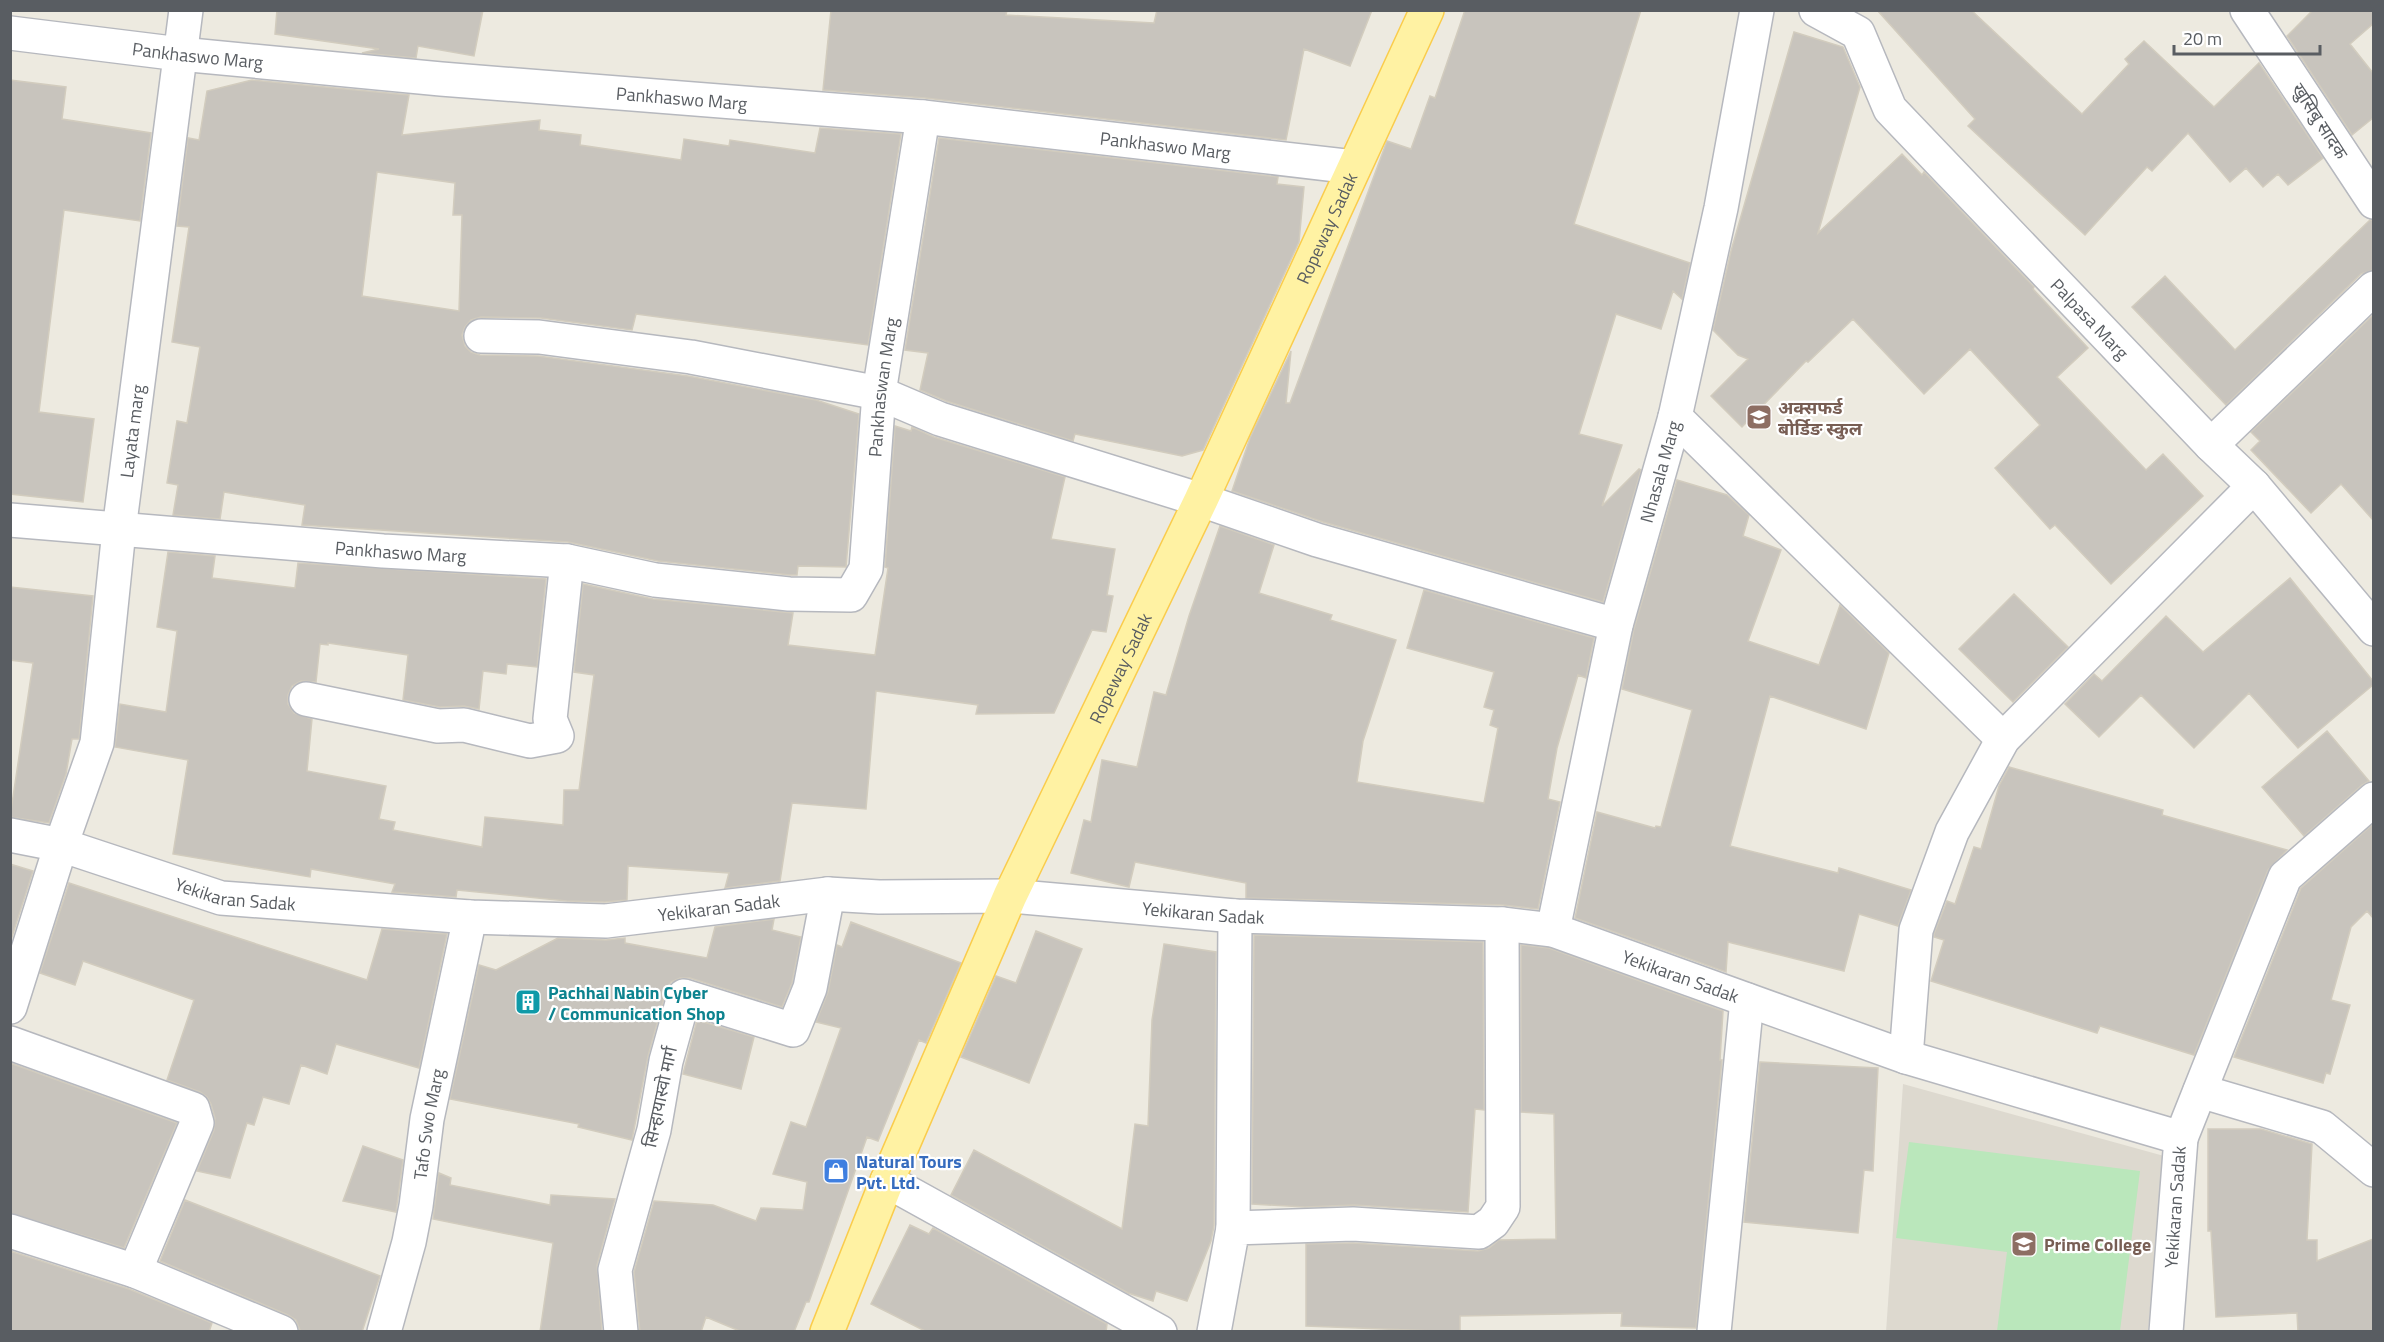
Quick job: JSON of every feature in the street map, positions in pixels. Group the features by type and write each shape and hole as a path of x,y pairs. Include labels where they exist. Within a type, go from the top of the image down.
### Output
{"main road":[{"name":"Ropeway Sadak","path":"826,1332 887,1181 1010,896 1201,500 1427,10"}],"street":[{"name":"Layata marg","path":"10,1007 61,845 97,743 119,530 186,10"},
{"name":"Nhasala Marg","path":"1553,930 1616,625 1674,417 1721,208 1757,10"},
{"name":"Palpasa Marg","path":"1816,10 1858,33 1890,110 2211,445 2254,486 2373,629"},
{"name":"खुसिबु सादक","path":"2247,10 2373,202"},
{"name":"Pankhaswo Marg","path":"10,33 180,54 453,80 923,117 1354,167"},
{"name":"Pankhaswan Marg","path":"789,594 851,595 866,569 879,393 923,117"},
{"path":"2211,445 2373,288"},
{"path":"481,336 539,338 690,357 879,393 940,419 1201,500 1317,540 1616,625"},
{"path":"1674,417 2003,739"},
{"path":"1906,1057 1916,930 1952,832 2003,739 2254,486"},
{"name":"Pankhaswo Marg","path":"10,520 383,551 567,561 655,580 789,594"},
{"path":"306,699 438,726 464,725 530,741 558,736 550,719 567,561"},
{"path":"2181,1138 2285,878 2373,800"},
{"name":"Yekikaran Sadak","path":"10,836 61,845 221,898 470,917 606,921 828,894 879,897 1010,896 1235,916 1502,924 1553,930 1906,1057 2181,1138 2166,1332"},
{"name":"सिन्हायास्वो मार्ग","path":"621,1332 615,1270 654,1130 666,1061 684,996 793,1030 810,987 828,894"},
{"path":"1214,1332 1233,1228 1235,916"},
{"name":"Tafo Swo Marg","path":"384,1332 414,1215 427,1119 470,917"},
{"path":"1233,1228 1353,1224 1479,1232 1493,1222 1503,1207 1502,924"},
{"path":"1714,1332 1747,1000"},
{"path":"10,1044 193,1109 197,1123 135,1271"},
{"path":"2200,1091 2322,1127 2373,1170"},
{"path":"887,1181 1160,1332"},
{"path":"10,1232 135,1271 281,1332"}],"shaded area":[{"name":"Prime College","path":"1903,1084 2164,1156 2148,1331 1886,1332"}],"green space":[{"path":"1909,1142 2140,1171 2120,1331 1997,1331 2007,1252 1896,1238"}],"building":[{"path":"277,10 483,10 474,56 418,46 416,58 362,53 379,49 275,34"},
{"path":"831,10 1007,10 1006,15 1154,23 1157,10 1372,10 1350,66 1304,49 1286,140 925,98 823,90"},
{"path":"1465,10 1641,10 1574,224 1690,263 1682,299 1673,291 1661,329 1616,314 1579,434 1622,445 1602,506 1639,469 1641,470 1603,602 1323,522 1232,491 1250,438 1291,351 1286,403 1290,403 1387,141 1411,149 1430,96 1435,98"},
{"path":"1877,10 1971,10 2082,114 2129,64 2125,59 2144,41 2214,107 2259,63 2323,158 2288,185 2278,174 2263,187 2246,168 2230,182 2188,133 2152,171 2147,167 2085,235 1968,126 1975,119"},
{"path":"2313,10 2373,10 2373,24 2350,44 2373,73 2373,118 2352,135 2287,36"},
{"path":"1794,32 1843,47 1860,87 1818,233 1902,154 1922,175 1924,172 2034,287 2033,289 2088,348 2057,377 2146,470 2163,454 2203,496 2111,584 2055,525 2050,529 1995,468 2040,425 1970,349 1924,394 1853,319 1808,362 1806,361 1742,427 1711,396 1748,359 1738,355 1713,330 1731,251"},
{"path":"10,80 66,87 62,119 151,133 140,221 64,210 39,412 94,419 83,502 10,494"},
{"path":"252,80 409,95 402,135 540,120 539,130 581,135 580,145 681,160 684,139 729,146 730,140 815,153 820,128 901,134 868,345 636,314 632,330 541,318 481,317 471,320 462,335 465,346 471,352 480,355 538,356 688,376 816,400 859,414 846,567 798,566 797,575 790,575 658,561 568,542 302,525 305,505 224,492 220,519 173,515 178,485 167,483 177,421 187,423 200,347 172,342 189,227 177,226 188,138 199,140 207,91","holes":["377,172 455,183 453,215 462,215 459,311 362,296"]},
{"path":"939,138 1278,177 1277,184 1304,187 1299,242 1203,450 1182,456 1075,434 1073,441 946,401 920,390 928,353 905,350"},
{"path":"2370,220 2373,220 2373,270 2361,274 2226,405 2132,307 2165,276 2235,350"},
{"path":"2373,315 2373,520 2341,484 2311,513 2251,450 2260,441 2251,432"},
{"path":"895,426 911,431 912,427 934,437 1065,477 1051,539 1115,549 1107,595 1113,596 1106,632 1092,630 1054,713 976,714 978,705 876,691 866,809 792,803 780,881 725,888 729,873 628,866 627,900 567,901 457,890 456,897 392,892 395,884 311,869 310,877 173,854 188,760 115,747 120,704 166,712 177,631 157,627 168,552 215,556 212,578 295,588 298,563 546,579 537,667 507,664 506,674 483,671 479,709 464,706 440,707 403,700 408,655 328,643 328,645 320,644 316,682 301,681 292,686 288,695 288,704 294,713 312,719 307,771 386,786 379,819 395,822 393,830 482,847 485,817 563,825 564,790 579,790 594,675 574,672 583,584 653,599 793,613 788,645 875,655 888,568 885,567"},
{"path":"1677,480 1727,495 1749,515 1743,536 1781,550 1748,641 1819,665 1840,605 1889,653 1866,729 1770,696 1730,846 1838,873 1839,868 1911,890 1898,926 1859,914 1844,971 1728,942 1726,972 1575,918 1597,812 1655,828 1656,826 1661,827 1692,710 1622,689 1634,629"},
{"path":"1220,526 1274,545 1259,593 1332,615 1330,620 1396,640 1363,741 1357,782 1484,803 1498,728 1490,725 1494,710 1484,707 1494,672 1407,648 1424,590 1594,638 1586,678 1578,675 1557,748 1548,799 1560,802 1538,909 1503,905 1246,898 1246,883 1135,862 1129,887 1071,873 1084,820 1091,822 1102,760 1137,767 1154,692 1166,695 1189,616"},
{"path":"2290,578 2373,681 2373,685 2298,748 2249,693 2194,748 2141,695 2099,737 2065,704 2094,674 2102,681 2166,616 2203,652"},
{"path":"10,587 93,596 79,739 72,739 66,774 49,823 10,817 33,663 10,660"},
{"path":"2014,594 2068,647 2013,702 1959,649"},
{"path":"2327,731 2369,781 2304,836 2262,787"},
{"path":"2009,767 2163,810 2162,815 2287,850 2268,870 2194,1055 2100,1026 2097,1033 1931,981 1944,940 1934,937 1934,934 1947,901 1955,904 1974,847 1981,849 1999,786"},
{"path":"2373,824 2373,918 2367,911 2351,927 2331,1000 2350,1005 2330,1074 2326,1073 2323,1083 2234,1057 2301,888"},
{"path":"10,864 33,871 10,943"},
{"path":"69,883 367,980 382,929 447,934 419,1068 336,1044 327,1074 301,1065 289,1104 263,1097 254,1125 247,1123 230,1178 197,1171 214,1130 215,1118 211,1104 200,1092 167,1080 194,1000 83,961 75,985 40,973"},
{"path":"774,919 772,930 801,937 792,983 782,1007 690,978 680,978 671,982 666,991 648,1056 632,1140 578,1127 579,1124 450,1099 479,965 496,970 558,938 606,940 625,938 625,943 707,958 715,927"},
{"path":"851,922 961,963 926,1043 919,1040 878,1141 867,1137 809,1302 806,1302 794,1332 742,1332 706,1317 701,1332 640,1332 634,1272 654,1201 713,1205 756,1221 761,1208 803,1210 807,1182 773,1174 791,1122 806,1127 841,1028 816,1022 828,992 837,945 842,947"},
{"path":"1036,931 1082,949 1029,1083 961,1057 996,976 1016,983"},
{"path":"1254,935 1483,942 1484,1110 1475,1109 1468,1212 1354,1205 1305,1207 1252,1204"},
{"path":"1164,944 1216,952 1214,1226 1211,1241 1187,1301 1156,1291 1153,1301 1128,1293 951,1195 974,1150 1122,1229 1135,1124 1148,1126 1152,1020"},
{"path":"1521,945 1549,948 1723,1011 1720,1060 1722,1060 1696,1328 1621,1326 1622,1313 1460,1316 1460,1332 1306,1326 1306,1244 1353,1243 1478,1251 1489,1248 1499,1240 1556,1239 1554,1114 1521,1112"},
{"path":"697,1020 754,1037 741,1089 683,1074"},
{"path":"1760,1062 1878,1068 1873,1171 1864,1170 1858,1233 1744,1222"},
{"path":"10,1063 177,1123 124,1248 10,1213"},
{"path":"2208,1129 2261,1129 2312,1144 2307,1240 2317,1240 2317,1261 2373,1239 2373,1332 2298,1332 2297,1313 2216,1317 2211,1231 2208,1231"},
{"path":"363,1146 403,1160 396,1212 343,1201"},
{"path":"439,1173 451,1178 450,1185 550,1205 551,1195 615,1199 597,1265 602,1332 540,1332 553,1243 433,1219"},
{"path":"185,1200 380,1276 362,1332 302,1332 296,1320 288,1315 160,1261"},
{"path":"910,1225 929,1234 933,1228 1107,1324 1106,1332 927,1332 871,1304"},
{"path":"10,1251 129,1289 212,1323 209,1332 10,1332"}],"place":[{"name":"अक्सफर्ड बोर्डिङ स्कुल","path":"1759,417"},
{"name":"Pachhai Nabin Cyber / Communication Shop","path":"528,1002"},
{"name":"Natural Tours Pvt. Ltd.","path":"836,1171"},
{"name":"Prime College","path":"2024,1244"}]}
